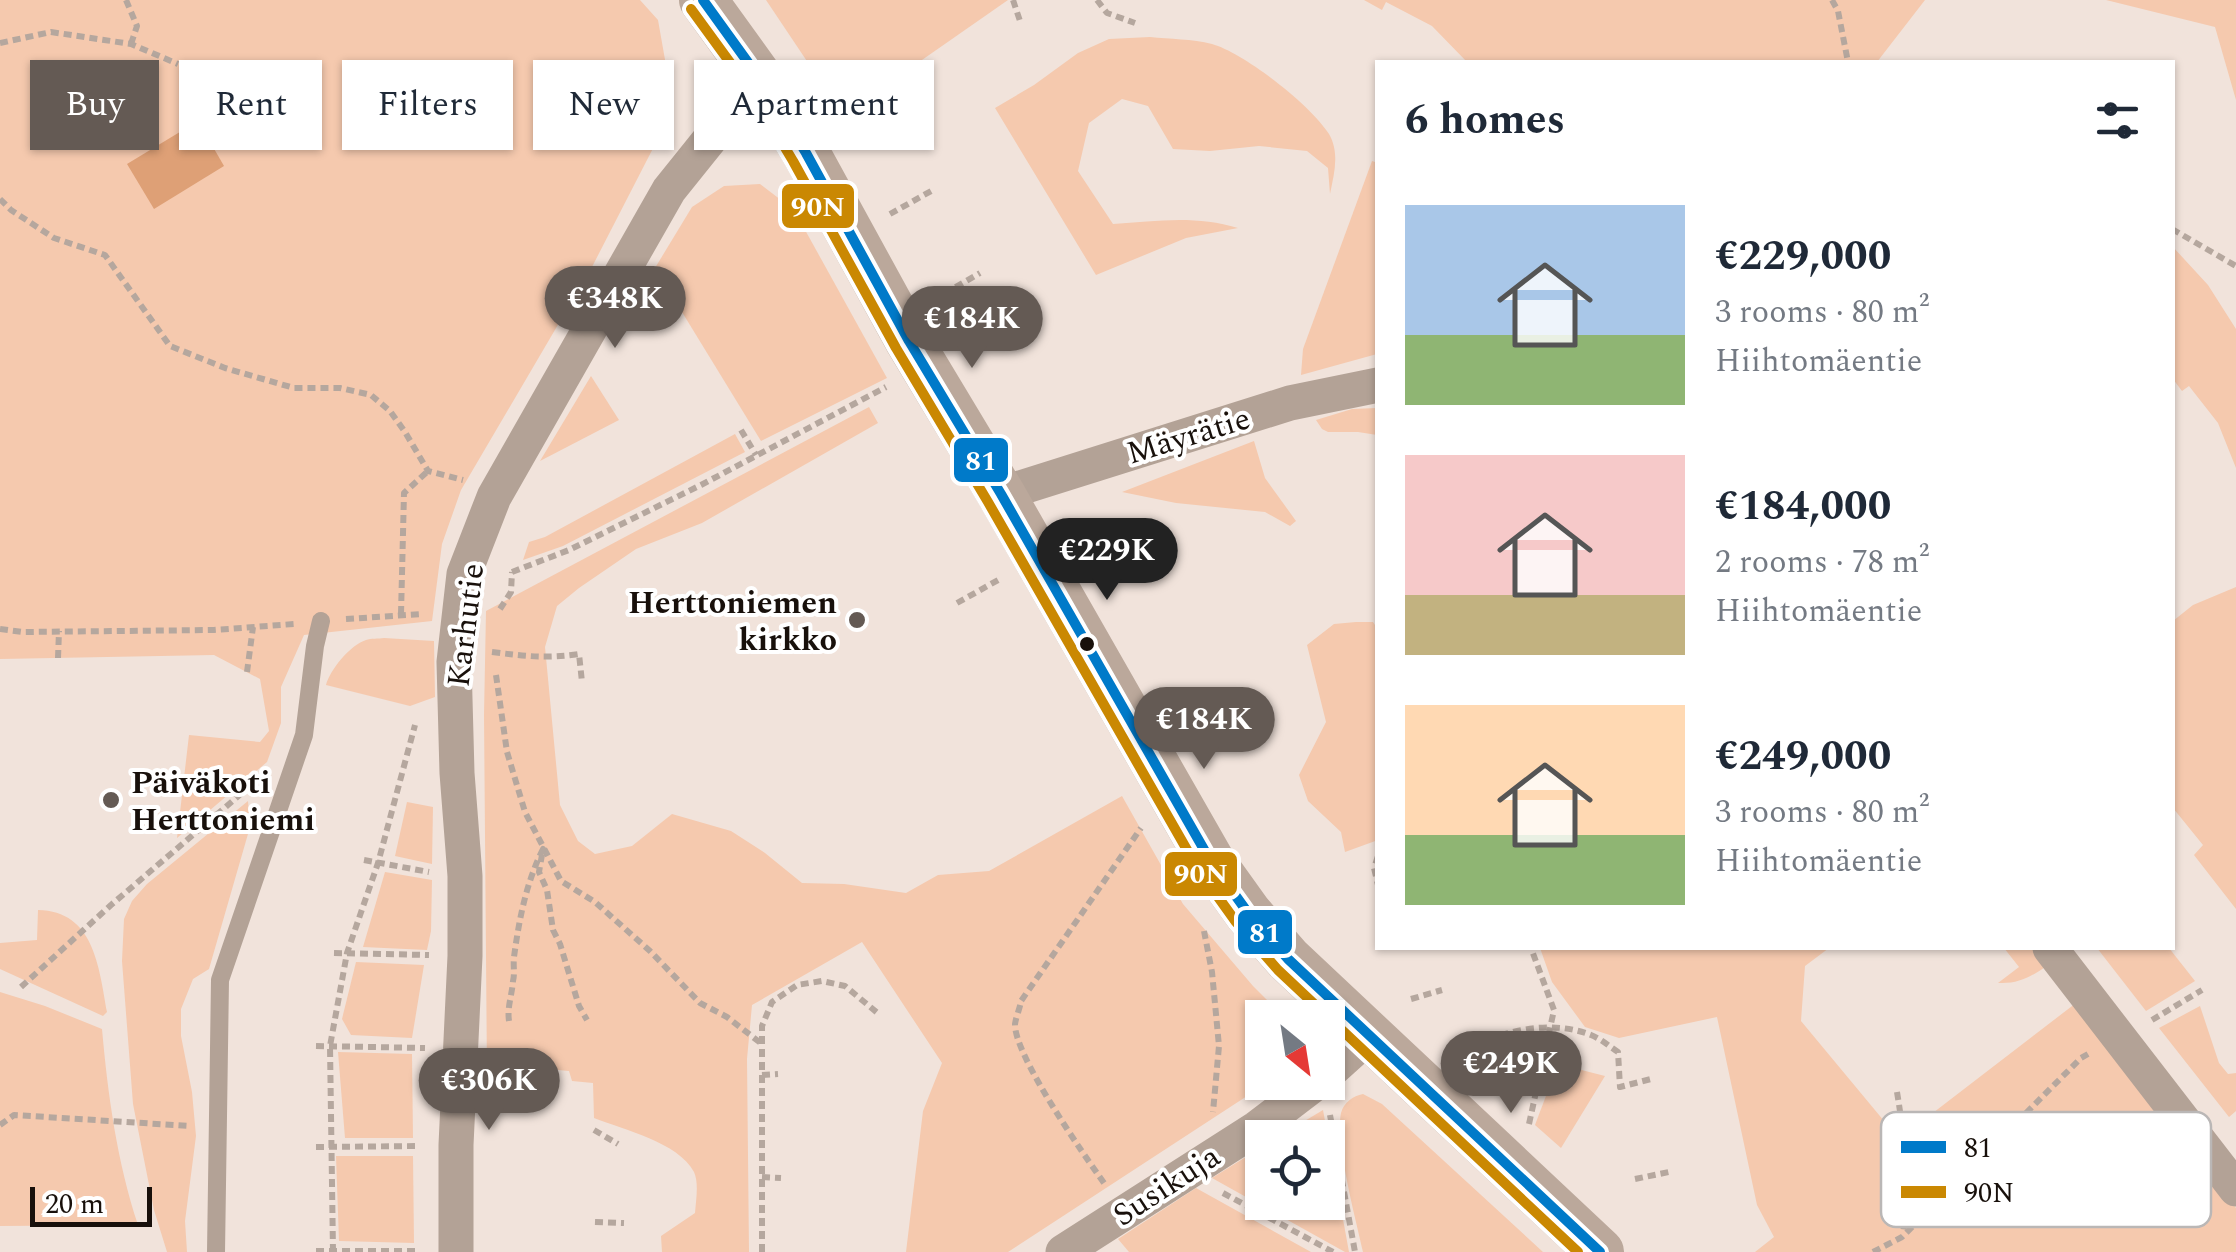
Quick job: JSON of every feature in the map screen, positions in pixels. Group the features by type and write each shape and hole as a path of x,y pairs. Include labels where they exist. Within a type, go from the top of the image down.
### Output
{"street":[{"path":"703,0 746,60"},
{"name":"Karhutie","path":"456,1252 465,876 456,773 454,662 464,574 494,497 669,190 701,150"},
{"path":"804,150 916,352 1210,860 1248,913 1288,959 1600,1252"},
{"name":"Mäyrätie","path":"1001,494 1290,403 1375,386"},
{"path":"2052,950 2175,1112"},
{"path":"1345,1058 1368,1036"},
{"name":"Susikuja","path":"1063,1252 1257,1128 1315,1100"},
{"path":"2211,1158 2236,1188"}],"lane":[{"path":"216,1252 220,980 304,735 315,646 322,621"}],"path":[{"path":"126,0 137,26 131,44"},
{"path":"1013,0 1022,24"},
{"path":"1097,0 1107,13 1135,24"},
{"path":"1832,0 1838,11 1848,60"},
{"path":"0,44 50,32 131,44 178,64"},
{"path":"896,211 932,190"},
{"path":"0,199 54,238 105,255 170,346 225,368 294,388 340,388 371,395 390,411 428,472 466,481 494,497"},
{"path":"2175,231 2236,266"},
{"path":"932,300 980,273"},
{"path":"500,573 512,572 585,542 898,381"},
{"path":"742,430 756,455"},
{"path":"400,614 404,494 428,472"},
{"path":"498,612 512,592 512,572"},
{"path":"957,603 1005,576"},
{"path":"0,629 214,630 400,614 460,616"},
{"path":"247,672 253,627"},
{"path":"58,632 58,658"},
{"path":"582,682 579,654 529,658 492,649 507,752 525,812 543,849 561,881 604,910 700,1003 727,1017 762,1044"},
{"path":"333,1251 330,1046 347,953 378,863 419,710"},
{"path":"20,987 248,790 304,735"},
{"path":"1111,1193 1063,1124 1021,1048 1015,1026 1022,1001 1145,823"},
{"path":"543,849 539,872 547,890 552,930 579,1006 588,1020"},
{"path":"509,1021 521,914 533,868 543,849"},
{"path":"364,860 465,876"},
{"path":"1201,915 1212,972 1219,1046 1213,1116"},
{"path":"1528,1130 1554,1010 1531,950"},
{"path":"334,952 465,956"},
{"path":"762,1252 762,1026 772,1002 798,985 822,981 844,986 880,1015"},
{"path":"1411,999 1442,990"},
{"path":"2027,1112 2081,1058 2202,990"},
{"path":"1450,1058 1477,1043 1527,1028 1570,1028 1594,1036 1618,1052 1620,1086 1650,1079"},
{"path":"316,1046 461,1048"},
{"path":"762,1075 778,1074"},
{"path":"1897,1092 1901,1112"},
{"path":"1324,1100 1355,1252"},
{"path":"0,1125 14,1116 218,1128"},
{"path":"594,1130 618,1144"},
{"path":"316,1147 456,1145"},
{"path":"1188,1170 1228,1197 1332,1252"},
{"path":"1635,1179 1670,1172"},
{"path":"762,1177 781,1178"},
{"path":"595,1222 624,1223"},
{"path":"1902,1237 1904,1227"},
{"path":"1874,1252 1912,1227"},
{"path":"316,1251 456,1252"}],"shaded area":[{"path":"0,0 640,0 658,20 665,60 533,60 533,150 652,150 593,265 461,490 442,544 432,621 304,635 281,687 281,723 267,762 177,838 189,735 260,742 269,731 260,679 214,655 0,659"},
{"path":"766,0 1008,0 922,60 806,60"},
{"path":"1364,0 1925,0 1879,60 1465,60 1432,26 1386,2 1382,10"},
{"path":"2106,0 2236,0 2236,100 2215,27"},
{"path":"1109,39 1197,41 1225,49 1293,95 1320,122 1332,141 1335,164 1330,194 1328,168 1307,151 1259,146 1210,151 1173,149 1148,106 1122,99 1089,123 1078,171 1113,224 1191,220 1238,228 1186,238 1096,275 995,108 1078,53"},
{"path":"179,133 179,150 215,150 224,166 154,209 127,164 150,150 159,150 159,145"},
{"path":"1372,161 1375,162 1375,355 1301,375 1303,349"},
{"path":"760,184 794,210 887,378 761,441 655,268 692,207 724,186"},
{"path":"2175,249 2208,285 2236,329 2236,468 2218,423 2189,386 2182,391 2175,382"},
{"path":"591,376 619,420 540,461"},
{"path":"869,407 878,423 702,523 636,549 557,606 545,647 560,805 578,841 595,854 632,846 672,814 731,831 802,883 844,884 906,893 938,875 989,871 1122,796 1183,904 1267,1000 1245,1000 1245,1097 1008,1252 906,1252 923,1111 942,1063 862,942 752,1005 747,1059 749,1252 662,1252 661,1236 695,1213 696,1181 686,1162 649,1138 594,1118 593,1083 572,1081 569,1071 537,1068 536,1077 487,1076 486,611"},
{"path":"1375,408 1375,435 1328,432 1316,420 1352,409"},
{"path":"735,434 745,452 563,546 523,560 529,542 545,537"},
{"path":"1254,441 1265,478 1296,521 1290,526 1265,512 1176,503 1122,492"},
{"path":"2236,587 2236,909 2194,855 2203,845 2175,810 2175,619 2193,605"},
{"path":"1334,624 1375,625 1375,841 1345,852 1341,832 1308,801 1299,775 1326,722 1307,645"},
{"path":"368,639 434,641 435,697 410,706 326,685 347,652"},
{"path":"248,801 250,827 209,969 193,979 181,1009 181,1036 196,1136 185,1221 187,1252 167,1252 154,1210 133,1104 122,961 124,919 132,901 147,884"},
{"path":"407,802 433,807 432,864 395,856"},
{"path":"385,872 432,880 427,950 363,947"},
{"path":"38,910 71,920 90,944 101,977 107,1012 103,1016 0,969 0,943 37,940"},
{"path":"1541,950 1826,950 1805,966 1801,1021 1881,1117 1881,1227 2211,1227 2211,1176 2236,1208 2236,1252 1755,1252 1774,1237 1757,1205 1717,1017 1619,1038 1585,1027 1552,982"},
{"path":"2006,950 2035,950 2047,966 2024,979 1998,983 2019,967"},
{"path":"2099,950 2171,950 2195,981 2146,1011"},
{"path":"356,962 424,965 412,1038 351,1035 342,1019"},
{"path":"0,992 102,1029 114,1128 138,1225 0,1226"},
{"path":"2076,1003 2161,1112 1934,1112"},
{"path":"2200,1006 2219,1063 2228,1074 2236,1073 2236,1111 2229,1117 2159,1028"},
{"path":"1532,1040 1532,1094 1507,1100 1463,1058 1498,1041"},
{"path":"338,1052 412,1054 413,1138 345,1138"},
{"path":"1558,1064 1605,1076 1561,1148 1535,1125"},
{"path":"1363,1094 1382,1104 1543,1252 1363,1252 1345,1168 1345,1120 1340,1120 1344,1106"},
{"path":"1323,1110 1325,1120 1306,1120"},
{"path":"336,1156 413,1156 414,1243 339,1241"},
{"path":"1245,1158 1245,1196 1212,1178"},
{"path":"1196,1188 1245,1215 1245,1220 1254,1220 1311,1252 1129,1252 1118,1239"},
{"path":"1287,1220 1343,1220 1349,1252"}],"transit line":[{"name":"81","path":"703,0 765,86 806,153 909,341 1210,860 1288,959 1600,1252"},
{"name":"90N","path":"691,9 753,94 793,161 896,348 1198,869 1236,922 1278,970 1578,1252"}],"place":[{"name":"Herttoniemen kirkko","path":"857,620"},
{"name":"Päiväkoti Herttoniemi","path":"111,800"}]}
